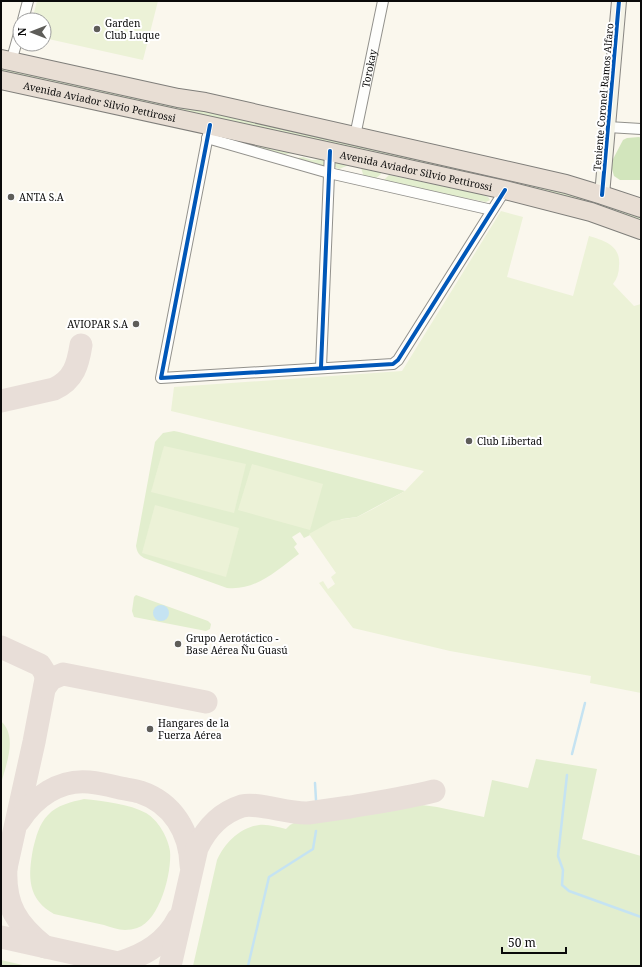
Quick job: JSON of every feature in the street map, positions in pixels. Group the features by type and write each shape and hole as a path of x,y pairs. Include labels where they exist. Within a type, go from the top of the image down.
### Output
{"highway":[{"name":"Avenida Aviador Silvio Pettirossi","path":"6,61 178,98 205,102 566,184 641,208"},
{"name":"Avenida Aviador Silvio Pettirossi","path":"1,80 208,132 330,151 505,190 569,206 641,230"},
{"path":"621,201 641,202"},
{"path":"617,221 641,242"}],"street":[{"path":"25,12 28,1"},
{"name":"Torokay","path":"355,136 383,1"},
{"name":"Teniente Coronel Ramos Alfaro","path":"602,195 619,1"},
{"path":"6,61 12,48"},
{"path":"608,127 641,129"},
{"path":"492,210 329,173 208,132 161,378 321,367 393,364 398,360 505,190"},
{"path":"321,367 330,151"}],"green space":[{"name":"Garden Club Luque","path":"37,1 158,1 143,60 52,40 52,12 34,12"},
{"path":"1,64 569,191 641,215 641,224 1,75"},
{"path":"627,138 641,138 641,180 620,180 614,176 612,161 623,140"},
{"path":"244,142 293,153 282,155 242,143"},
{"path":"303,157 312,160 324,159 325,165 322,166 293,159"},
{"path":"333,162 349,165 339,169 333,166"},
{"path":"361,168 380,172 381,174 375,179 364,177"},
{"path":"389,175 480,194 488,197 490,200 486,202 383,181"},
{"name":"Club Libertad","path":"501,211 523,217 507,277 573,296 589,236 606,242 615,249 619,259 619,269 617,278 613,284 634,306 641,304 641,693 590,683 591,676 450,651 353,628 319,583 323,581 328,589 335,584 331,577 336,573 309,534 332,521 357,517 373,509 405,491 424,471 171,411 174,387 402,371"},
{"path":"174,431 405,491 357,517 342,519 304,538 300,532 292,537 297,544 294,547 299,554 274,573 257,583 238,588 227,588 144,558 137,550 136,546 155,442 163,433"},
{"path":"164,446 246,464 234,513 151,492"},
{"path":"252,464 323,484 310,530 238,510"},
{"path":"155,505 239,528 226,577 142,553"},
{"path":"136,595 208,621 211,624 210,629 206,631 134,617 132,611 134,597"},
{"path":"1,721 6,727 10,743 8,759 1,784"},
{"path":"536,759 597,769 582,839 641,856 641,966 193,966 217,860 229,842 245,829 259,825 269,825 286,829 294,823 422,805 484,817 492,780 528,788"},
{"path":"84,799 124,805 140,810 155,820 162,829 167,840 170,851 170,860 167,883 163,895 152,916 145,924 137,928 120,930 54,914 45,908 34,894 30,877 30,868 33,849 40,827 45,819 60,806"},
{"path":"1,960 27,966 1,966"}],"water":[{"path":"161,605 167,607 169,613 167,619 161,621 155,619 153,613 155,607"}],"waterway":[{"path":"572,754 585,703"},
{"path":"567,775 558,856 563,870 562,885 569,891 641,917"},
{"path":"315,783 316,800"},
{"path":"248,966 269,877 313,849 316,831"}],"taxiway":[{"path":"1,401 54,389 61,385 71,376 74,371 81,345"},
{"path":"1,647 40,665 45,673 46,679 34,742 6,868"},
{"path":"45,687 51,679 63,674 206,702"},
{"path":"19,821 25,812 40,797 49,791 68,783 89,782 137,791 162,803 178,820 187,841 191,865"},
{"path":"170,966 197,848 209,828 220,817 234,809 249,805 308,813 382,802 434,791"},
{"path":"1,880 6,868 7,893 14,913 27,931 45,947"},
{"path":"124,966 118,963 136,957 160,942 178,919"},
{"path":"1,937 118,963"}],"cycle path":[{"path":"602,195 619,1"},
{"path":"210,125 161,378 393,364 398,360 505,190"},
{"path":"321,367 330,151"}],"place":[{"name":"Garden Club Luque","path":"97,29"},
{"name":"ANTA S.A","path":"11,197"},
{"name":"AVIOPAR S.A","path":"136,324"},
{"name":"Club Libertad","path":"469,441"},
{"name":"Grupo Aerotáctico - Base Aérea Ñu Guasú","path":"178,644"},
{"name":"Hangares de la Fuerza Aérea","path":"150,729"}]}
